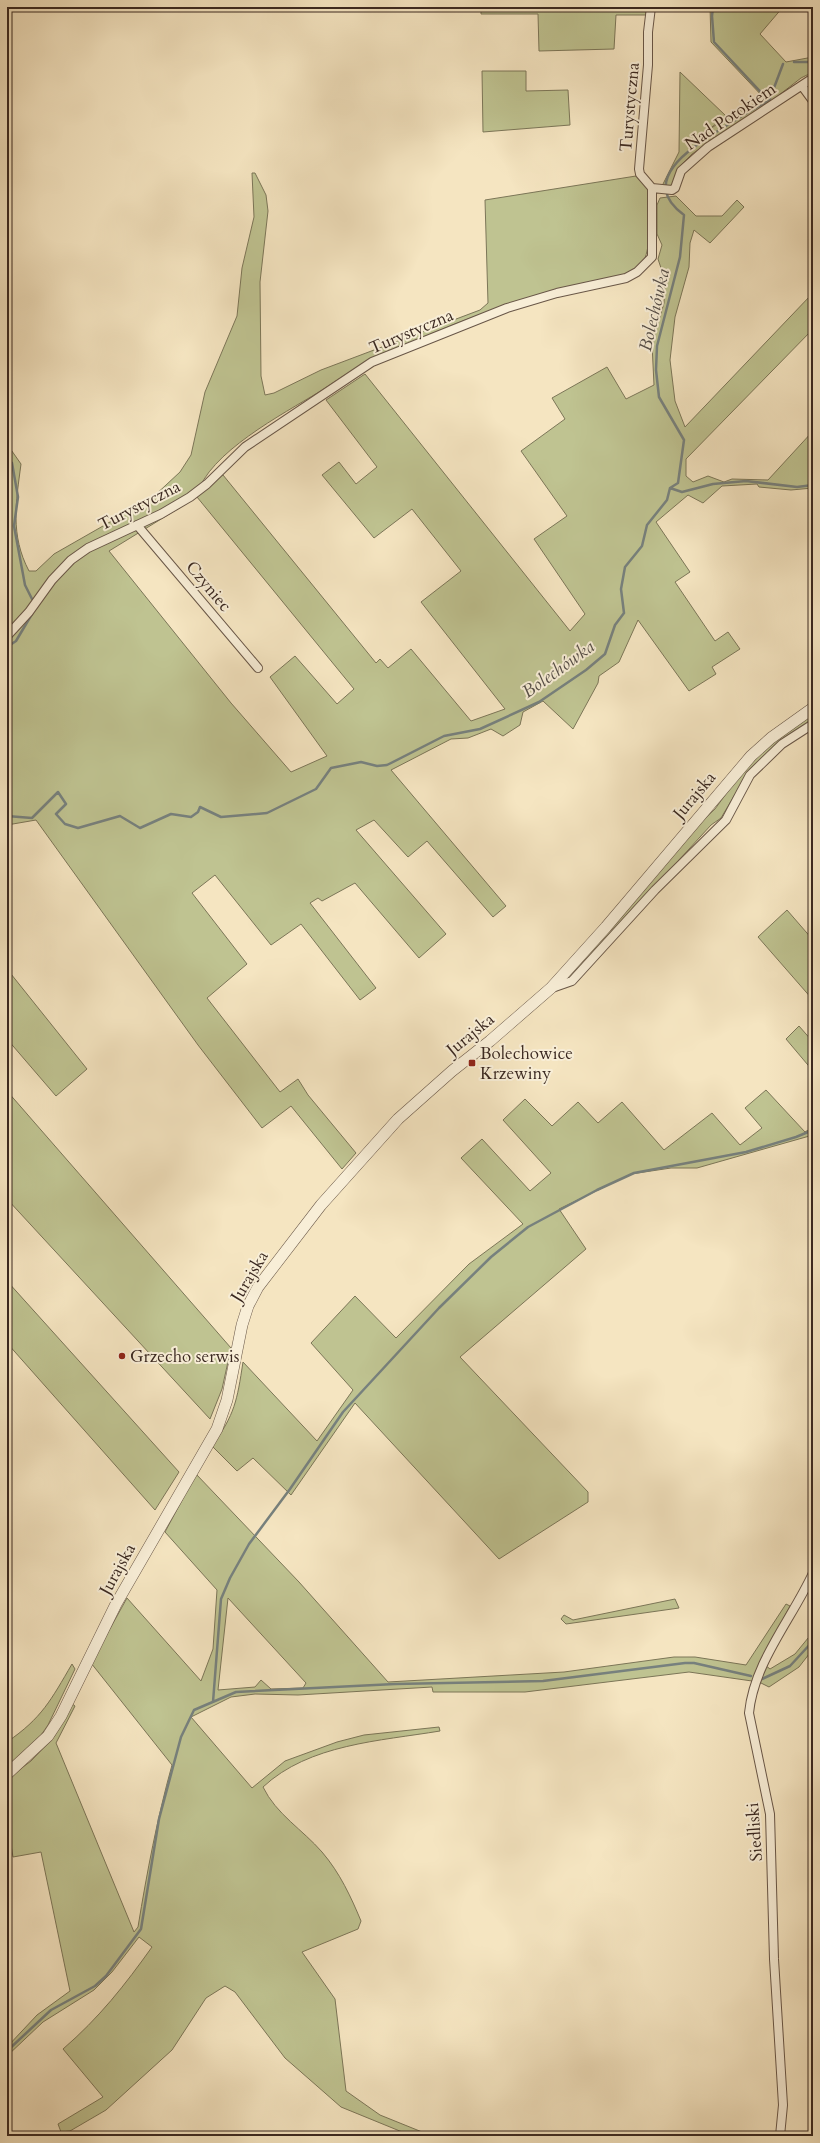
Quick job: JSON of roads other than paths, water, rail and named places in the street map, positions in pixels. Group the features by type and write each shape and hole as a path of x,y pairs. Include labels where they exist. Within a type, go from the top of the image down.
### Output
{"street":[{"name":"Turystyczna","path":"7,636 70,560 88,548 161,514 190,497 207,484 245,447 372,362 506,308 557,293 626,278 637,272 652,257 655,189 640,174 639,168 648,65 648,32 651,7"},
{"name":"Nad Potokiem","path":"655,189 670,190 675,188 682,171 688,163 708,147 813,78"},
{"path":"802,86 813,101"},
{"name":"Czyniec","path":"137,525 258,668"},
{"name":"Jurajska","path":"7,1774 48,1736 61,1716 116,1604 216,1429 227,1400 242,1325 248,1306 258,1287 321,1205 385,1132 452,1071 490,1041 551,988 632,897 738,769 771,738 813,708"},
{"name":"Jurajska","path":"551,988 572,981 655,890 726,820 750,775 782,744 813,724"},
{"name":"Siedliski","path":"780,2136 783,2105 774,1959 770,1814 749,1713 751,1697 758,1677 813,1574"}],"waterway":[{"path":"713,7 712,16 714,42 769,101"},
{"name":"Bolechówka","path":"794,62 813,62"},
{"name":"Bolechówka","path":"7,816 32,818 58,792 66,804 56,814 65,824 78,828 120,816 140,828 171,814 191,817 198,812 200,807 221,817 267,813 316,789 331,768 361,762 377,766 387,765 444,736 480,729 539,702 586,670 605,654 615,625 624,613 621,589 625,567 642,546 647,525 667,500 670,488 678,483 684,440 659,397 656,370 657,346 680,257 684,215 671,202 666,189 668,177 675,165 698,144 769,101 783,64"},
{"path":"7,459 12,463 18,497 14,526 25,585 32,599"},
{"path":"670,488 682,492 713,484 746,481 797,487 813,485"},
{"path":"7,647 16,641 32,614"},
{"path":"213,1702 221,1599 230,1578 249,1544 290,1489 343,1412 439,1308 491,1257 528,1227 597,1190 634,1173 746,1152 796,1137 813,1130"},
{"path":"762,1679 790,1666 813,1641"},
{"path":"7,2051 51,2010 95,1986 106,1976 141,1929 159,1819 181,1737 194,1710 236,1692 395,1684 543,1681 685,1663 694,1663 751,1676"}],"place":[{"name":"Bolechowice Krzewiny","path":"472,1063"},
{"name":"Grzecho serwis","path":"122,1356"}]}
